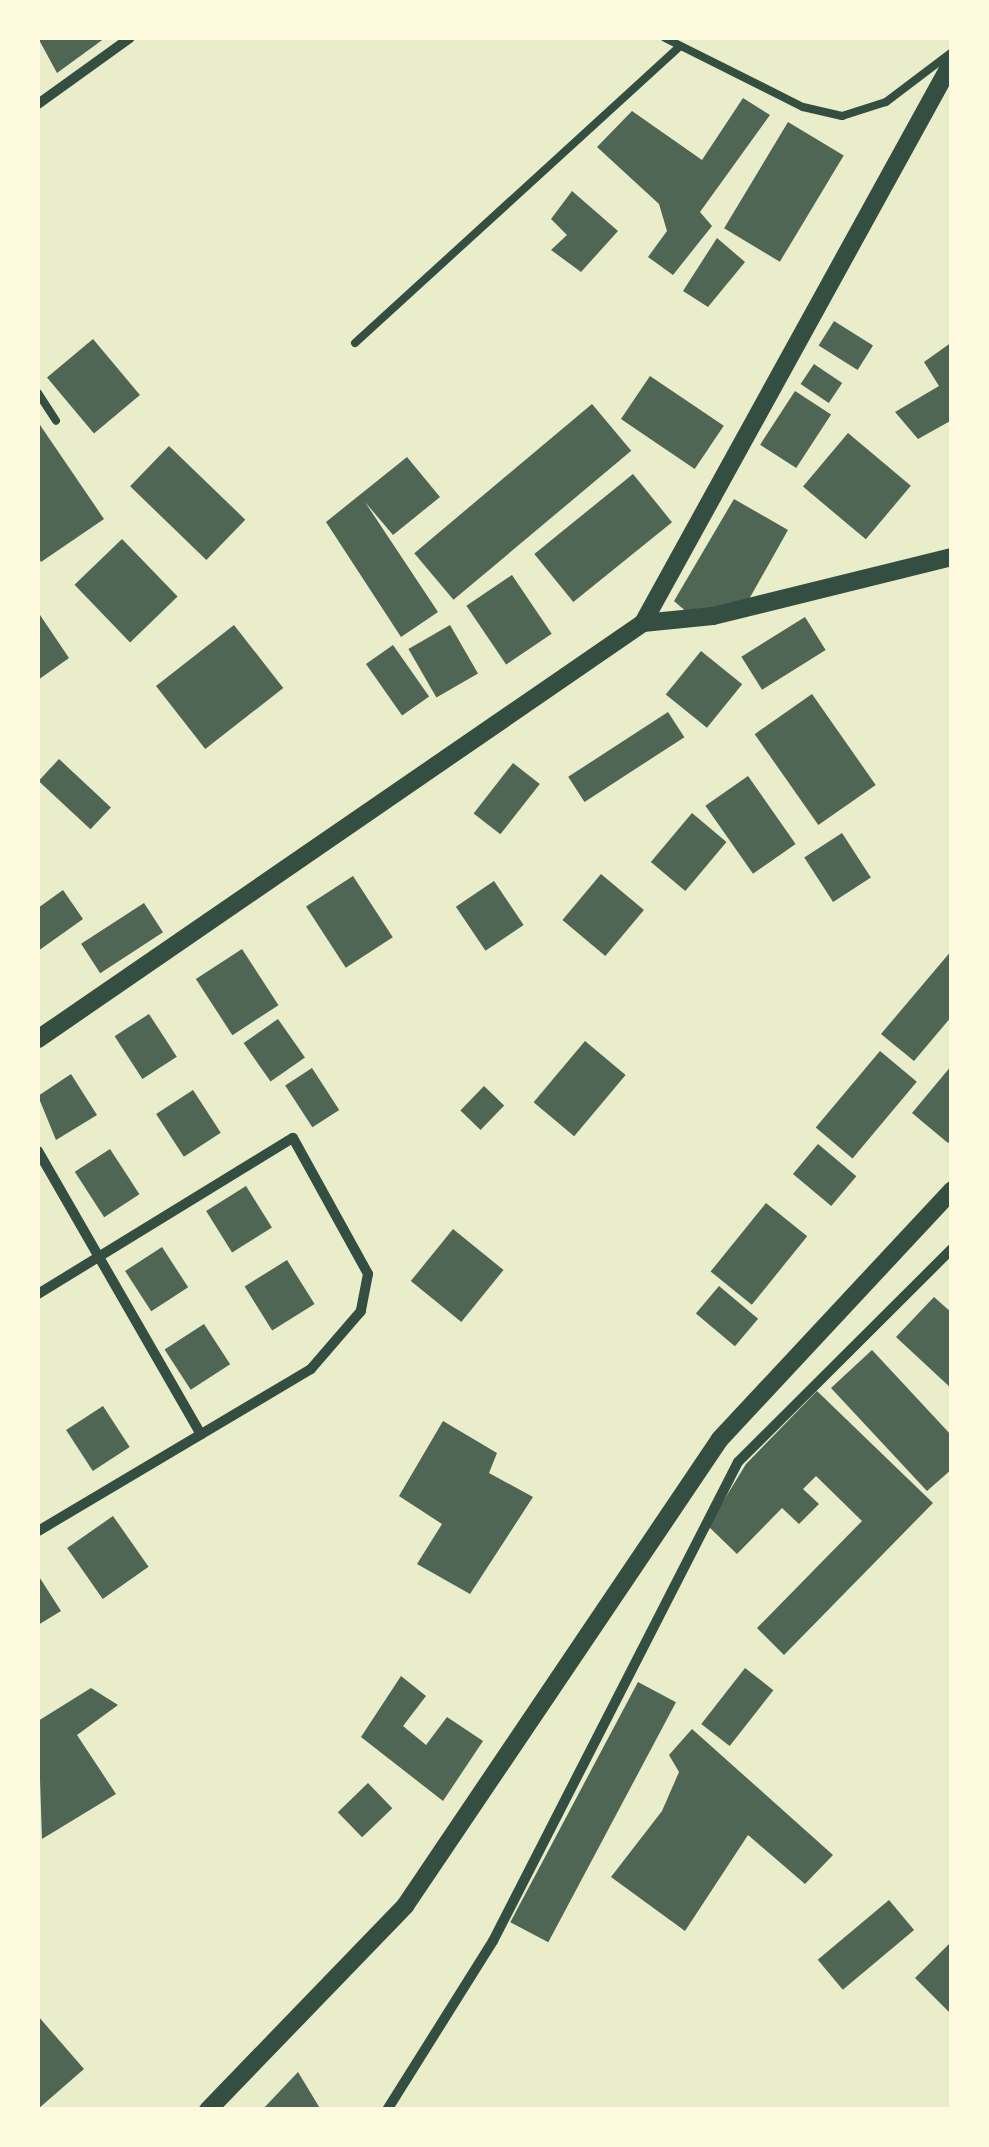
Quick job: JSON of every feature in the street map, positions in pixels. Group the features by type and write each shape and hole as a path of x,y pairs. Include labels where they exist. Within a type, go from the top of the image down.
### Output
{"street":[{"path":"38,104 130,38"},
{"path":"38,1038 643,623 952,62"},
{"path":"643,623 713,616 947,563"},
{"path":"38,1294 293,1138 362,1257 361,1311 330,1351 38,1531"},
{"path":"38,1151 101,1254 201,1434"},
{"path":"208,2110 405,1906 720,1439 952,1190"},
{"path":"386,2110 493,1941 738,1462 952,1249"}],"lane":[{"path":"664,38 803,107 855,116 952,52"},
{"path":"355,342 680,46"},
{"path":"38,393 56,421"}],"building":[{"path":"38,38 105,38 57,73"},
{"path":"743,98 770,115 700,212 712,226 673,275 648,257 667,231 659,204 597,147 632,111 702,160"},
{"path":"788,122 844,155 780,262 724,228"},
{"path":"572,191 618,231 581,272 551,250 567,235 551,219"},
{"path":"717,238 745,262 708,307 683,291"},
{"path":"834,321 873,345 858,370 819,346"},
{"path":"93,339 140,395 94,433 47,378"},
{"path":"952,342 952,420 918,439 895,412 939,386 924,362"},
{"path":"814,364 842,383 829,403 801,384"},
{"path":"650,376 724,426 695,469 621,419"},
{"path":"795,391 831,414 796,468 760,445"},
{"path":"592,404 631,451 453,600 414,553"},
{"path":"38,422 104,519 41,562 38,557"},
{"path":"848,433 911,486 866,539 803,487"},
{"path":"169,446 245,520 206,560 130,486"},
{"path":"407,457 440,497 393,535 365,502 438,612 401,637 326,522"},
{"path":"633,474 672,522 573,602 534,554"},
{"path":"734,499 788,530 748,601 689,614 674,601"},
{"path":"122,539 178,597 130,642 75,585"},
{"path":"512,575 552,634 506,665 466,606"},
{"path":"38,612 69,658 38,680"},
{"path":"805,617 826,650 762,690 741,657"},
{"path":"234,625 283,688 205,749 156,686"},
{"path":"450,625 478,673 436,697 408,649"},
{"path":"393,645 429,697 402,716 366,664"},
{"path":"701,651 742,684 707,728 666,695"},
{"path":"812,694 876,785 818,825 755,734"},
{"path":"668,712 684,737 585,802 568,777"},
{"path":"59,759 111,807 90,829 39,781"},
{"path":"513,763 540,784 500,834 474,813"},
{"path":"748,776 796,844 753,874 705,806"},
{"path":"692,813 726,842 685,891 651,862"},
{"path":"842,833 871,877 833,902 804,858"},
{"path":"601,874 644,910 605,956 562,920"},
{"path":"353,876 393,937 346,968 306,906"},
{"path":"494,881 524,925 486,951 456,907"},
{"path":"63,890 83,919 38,951 38,908"},
{"path":"144,903 163,932 100,973 81,944"},
{"path":"242,949 278,1005 232,1035 196,979"},
{"path":"952,950 952,1016 914,1061 881,1034"},
{"path":"149,1014 177,1057 142,1079 115,1036"},
{"path":"278,1019 305,1058 271,1082 244,1043"},
{"path":"585,1041 626,1075 574,1136 534,1102"},
{"path":"880,1051 917,1082 852,1158 816,1128"},
{"path":"952,1065 952,1139 948,1143 912,1113"},
{"path":"312,1068 339,1110 312,1127 285,1085"},
{"path":"71,1074 97,1115 56,1140 38,1096"},
{"path":"484,1086 504,1105 481,1130 460,1110"},
{"path":"193,1090 221,1133 184,1157 156,1114"},
{"path":"818,1144 856,1176 831,1206 793,1174"},
{"path":"110,1149 139,1194 104,1217 75,1172"},
{"path":"246,1186 272,1228 232,1252 206,1211"},
{"path":"766,1203 807,1236 752,1305 711,1271"},
{"path":"453,1229 504,1270 461,1322 411,1281"},
{"path":"162,1247 188,1287 151,1311 125,1271"},
{"path":"287,1260 315,1304 272,1331 245,1286"},
{"path":"719,1286 758,1319 735,1346 696,1314"},
{"path":"934,1297 952,1313 952,1389 896,1337"},
{"path":"204,1324 230,1364 191,1390 165,1350"},
{"path":"872,1350 952,1436 952,1469 927,1491 831,1388"},
{"path":"817,1391 933,1503 784,1655 757,1628 862,1521 816,1476 803,1489 819,1504 799,1524 782,1508 737,1554 708,1526 746,1464"},
{"path":"103,1406 130,1447 93,1471 66,1430"},
{"path":"443,1421 497,1453 489,1473 533,1497 470,1594 417,1564 442,1524 399,1496"},
{"path":"113,1516 149,1567 103,1599 67,1548"},
{"path":"38,1575 61,1611 38,1625"},
{"path":"745,1668 773,1690 730,1746 701,1724"},
{"path":"401,1676 426,1696 403,1726 426,1745 447,1717 483,1741 443,1801 361,1737"},
{"path":"638,1682 676,1702 548,1942 510,1922"},
{"path":"91,1688 118,1705 77,1735 116,1794 42,1839 38,1721"},
{"path":"692,1729 833,1855 805,1884 748,1835 685,1931 611,1877 662,1811 679,1772 669,1755"},
{"path":"368,1783 392,1808 362,1837 338,1812"},
{"path":"889,1900 914,1930 843,1990 818,1960"},
{"path":"952,1941 952,2015 915,1978"},
{"path":"38,2016 84,2069 38,2109"},
{"path":"298,2072 321,2110 262,2110"}]}
